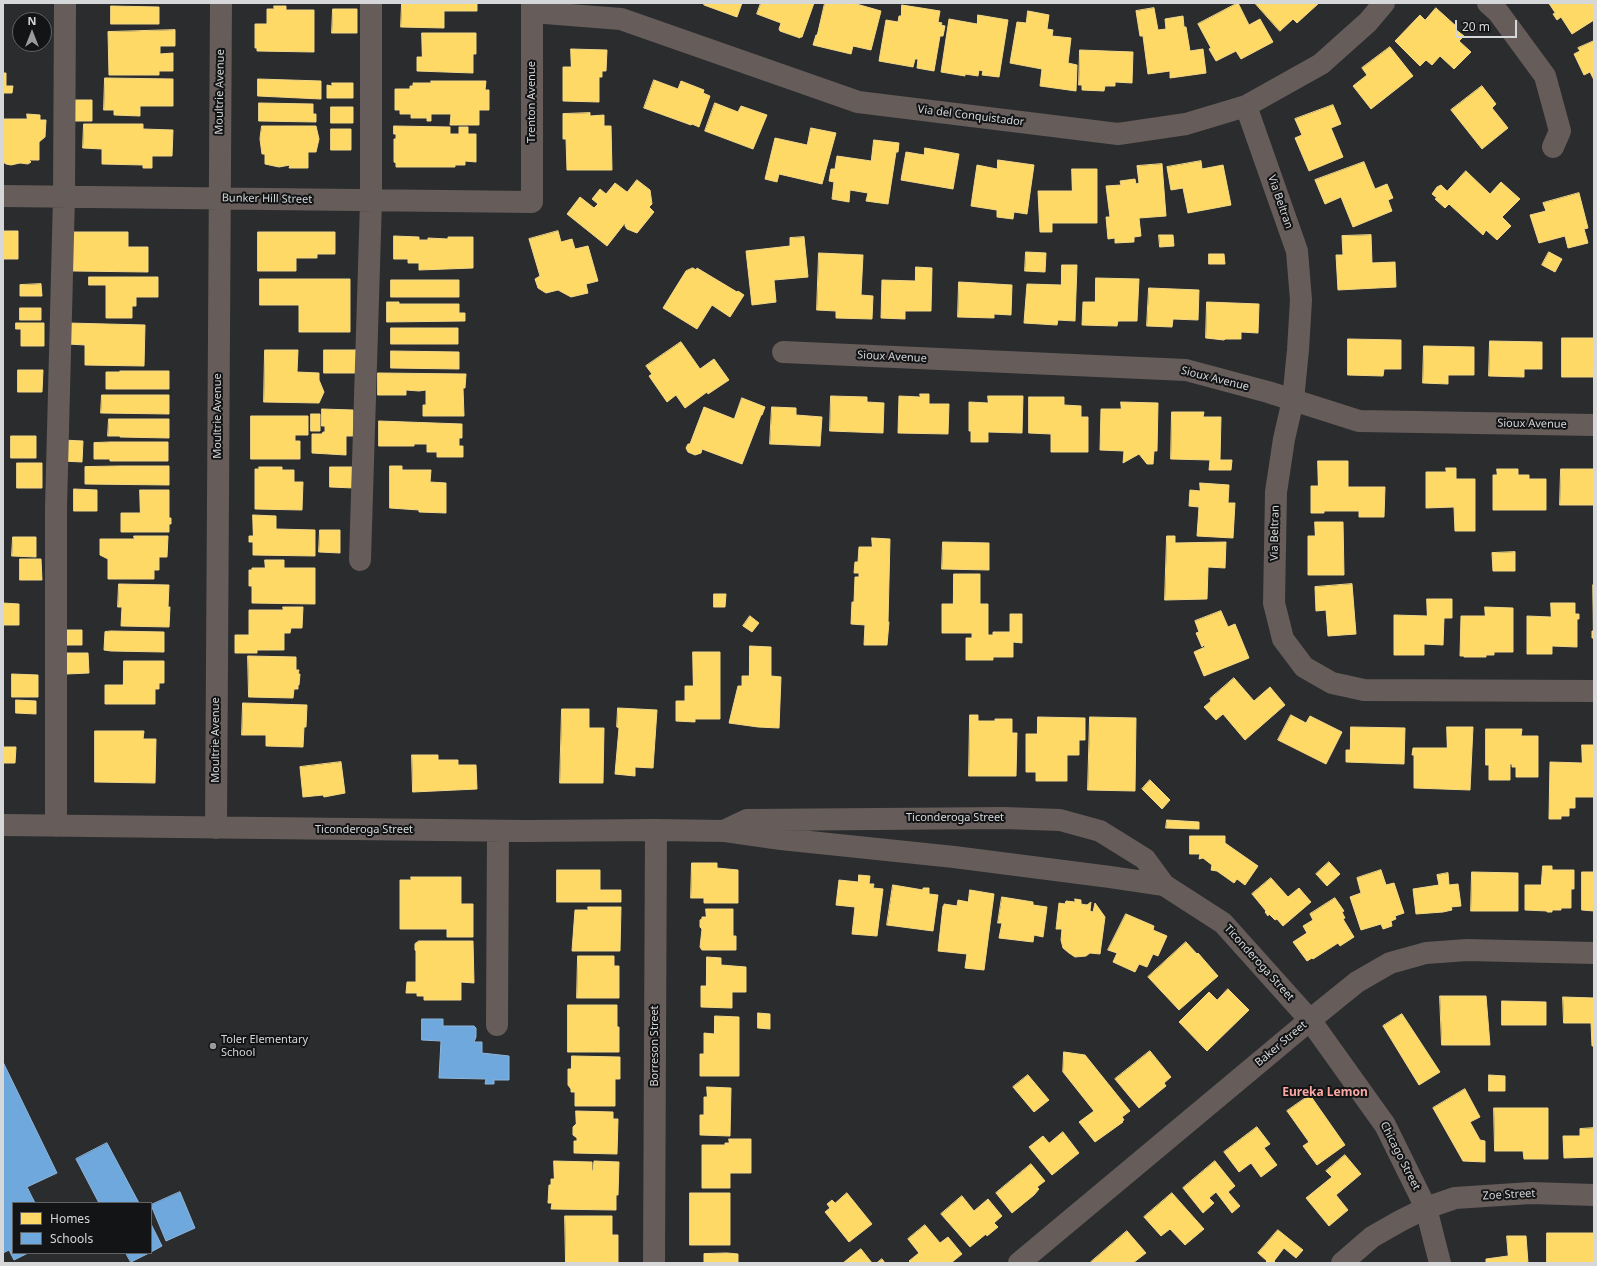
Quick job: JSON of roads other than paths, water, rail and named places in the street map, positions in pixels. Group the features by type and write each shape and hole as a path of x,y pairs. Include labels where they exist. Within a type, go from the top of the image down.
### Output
{"street":[{"path":"56,826 56,508 64,197 65,3"},
{"name":"Moultrie Avenue","path":"216,828 221,3"},
{"path":"360,560 371,201 371,3"},
{"name":"Via del Conquistador","path":"532,7 621,20 858,102 1118,134 1186,124 1246,106 1321,64 1368,22 1384,3"},
{"path":"1488,3 1498,12 1545,76 1560,131 1553,147"},
{"name":"Trenton Avenue","path":"532,7 532,202"},
{"name":"Via Beltran","path":"1246,106 1297,252 1301,300 1293,400 1284,439 1276,492 1274,603 1283,640 1304,667 1332,683 1364,690 1594,691"},
{"name":"Bunker Hill Street","path":"3,196 532,202"},
{"name":"Sioux Avenue","path":"783,352 1186,370 1293,400 1359,421 1594,425"},
{"name":"Ticonderoga Street","path":"725,831 747,820 996,818 1060,820 1100,830 1145,860 1164,885 1223,923 1310,1020"},
{"name":"Ticonderoga Street","path":"3,825 498,831 725,831 781,840 954,857 1164,885"},
{"name":"Borreson Street","path":"654,1263 656,830"},
{"path":"496,1025 498,831"},
{"name":"Baker Street","path":"1019,1263 1310,1020 1357,982 1390,963 1426,953 1467,950 1594,953"},
{"name":"Chicago Street","path":"1310,1020 1385,1125 1426,1208 1440,1263"},
{"name":"Zoe Street","path":"1342,1263 1372,1237 1426,1208 1454,1198 1531,1193 1594,1195"}],"place":[{"name":"Toler Elementary School","path":"213,1046"}],"district":[{"name":"Eureka Lemon","path":"1325,1093"}]}
